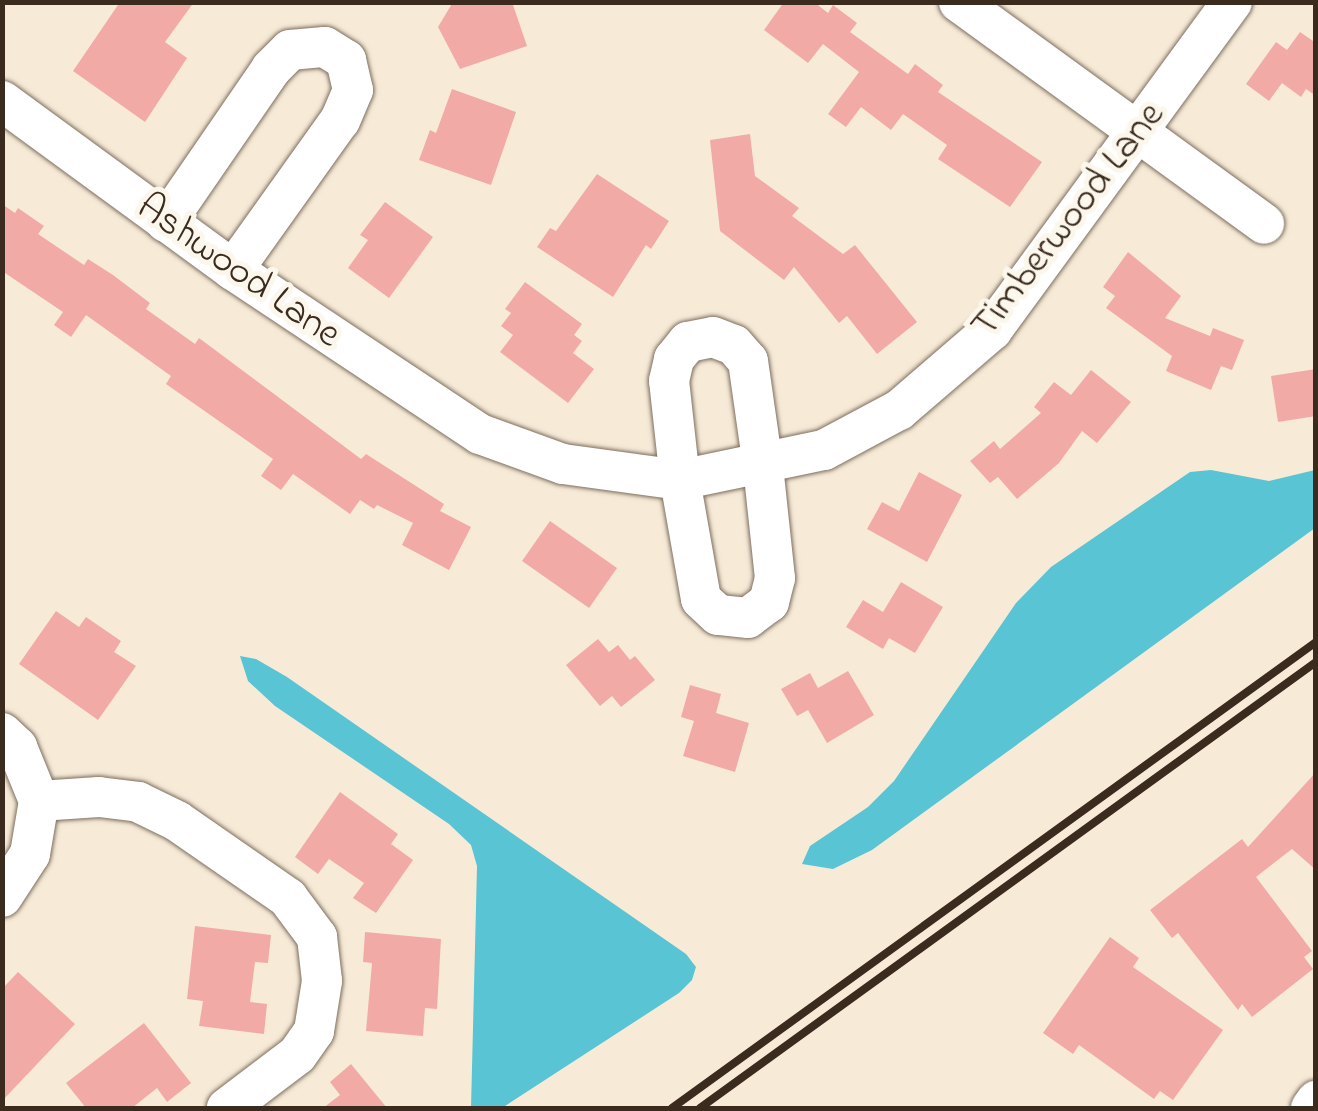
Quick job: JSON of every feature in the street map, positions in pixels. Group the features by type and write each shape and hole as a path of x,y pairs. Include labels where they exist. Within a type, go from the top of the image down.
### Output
{"street":[{"path":"959,2 1264,224"},
{"name":"Timberwood Lane","path":"480,434 563,464 680,480 763,466 824,450 899,410 992,330 1140,133 1232,2"},
{"path":"166,222 271,69 290,50 324,46 346,60 353,90 340,120 233,270"},
{"name":"Ashwood Lane","path":"2,101 233,270 480,434"},
{"path":"714,337 734,345 748,361 763,466 775,578 770,602 748,618 718,615 702,599 680,480 668,381 674,360 688,342 714,337"},
{"path":"2,734 17,747 39,801 30,854 2,897"},
{"path":"39,801 98,797 138,802 178,821 288,898 317,937 322,981 314,1031 297,1055 226,1108"},
{"path":"1310,1108 1316,1102"}],"water":[{"path":"1211,470 1269,481 1315,470 1315,528 872,850 833,869 802,864 810,846 868,807 894,781 1016,603 1051,567 1190,472"},
{"path":"240,656 256,659 287,677 686,954 696,967 692,980 679,993 502,1108 471,1108 477,866 471,845 449,824 275,706 248,681"}],"building":[{"path":"120,2 194,2 165,42 187,58 145,122 73,71"},
{"path":"453,2 512,2 527,46 460,69 438,27"},
{"path":"784,2 814,2 828,13 833,5 857,23 850,32 908,74 915,64 943,85 938,92 1042,162 1010,207 938,159 947,145 903,114 891,130 861,107 846,127 828,114 859,72 823,44 808,63 764,30"},
{"path":"1300,32 1316,43 1316,96 1306,89 1301,97 1282,83 1269,101 1246,84 1276,42 1287,50"},
{"path":"452,89 516,112 491,185 419,160 430,130 436,133"},
{"path":"750,134 755,176 799,208 792,216 843,254 855,245 917,322 877,354 847,316 839,323 794,267 784,280 720,231 710,140"},
{"path":"597,174 669,221 651,249 646,245 613,297 537,247 550,228 556,231"},
{"path":"385,202 433,237 389,298 348,268 368,240 360,235"},
{"path":"2,204 15,213 18,208 44,226 38,234 84,265 88,259 113,275 150,303 146,309 195,344 199,338 361,459 366,454 444,504 440,511 471,527 449,570 402,545 413,523 377,505 374,509 360,500 350,514 293,474 281,490 261,476 273,459 166,384 171,376 86,315 71,337 54,325 63,312 2,271"},
{"path":"1128,252 1181,296 1165,318 1210,336 1213,328 1244,340 1232,370 1221,366 1211,390 1166,371 1172,356 1106,308 1115,296 1103,287"},
{"path":"525,282 582,324 574,335 582,341 573,353 594,369 568,403 500,352 513,335 501,326 511,313 505,309"},
{"path":"1316,369 1316,416 1278,422 1271,376"},
{"path":"1091,370 1131,402 1097,443 1082,431 1059,463 1017,499 998,477 990,483 970,461 994,441 1000,449 1041,413 1034,407 1054,382 1071,395"},
{"path":"919,472 962,495 927,562 867,529 882,502 899,511"},
{"path":"550,521 617,568 589,608 522,561"},
{"path":"901,582 943,607 915,653 889,638 883,649 846,627 863,600 883,612"},
{"path":"56,611 79,627 86,617 121,641 114,652 136,666 98,720 19,664"},
{"path":"598,639 609,652 618,645 630,660 635,656 655,680 621,707 612,696 600,706 566,665"},
{"path":"848,671 874,715 827,743 808,710 797,716 781,689 810,673 818,688"},
{"path":"690,685 721,694 716,713 749,723 735,772 683,756 694,721 681,717"},
{"path":"1316,772 1316,870 1292,849 1256,877 1312,951 1304,957 1313,969 1252,1017 1242,1004 1238,1010 1178,933 1172,938 1150,910 1242,839 1248,847"},
{"path":"340,792 398,834 391,844 413,860 376,913 353,898 364,883 329,859 318,874 295,857"},
{"path":"195,926 271,935 268,963 255,962 250,1002 267,1004 264,1034 199,1026 203,1001 187,999"},
{"path":"365,932 441,939 437,1009 425,1008 423,1036 366,1031 372,963 363,962"},
{"path":"1110,937 1139,958 1133,967 1223,1030 1173,1100 1160,1091 1154,1099 1079,1045 1073,1054 1043,1033"},
{"path":"18,972 75,1024 2,1101 2,989"},
{"path":"144,1023 191,1083 167,1102 157,1088 132,1108 86,1108 66,1083"},
{"path":"351,1064 387,1108 323,1108 340,1095 330,1082"}],"railway":[{"path":"672,1108 1316,642"},
{"path":"700,1108 1316,662"}]}
